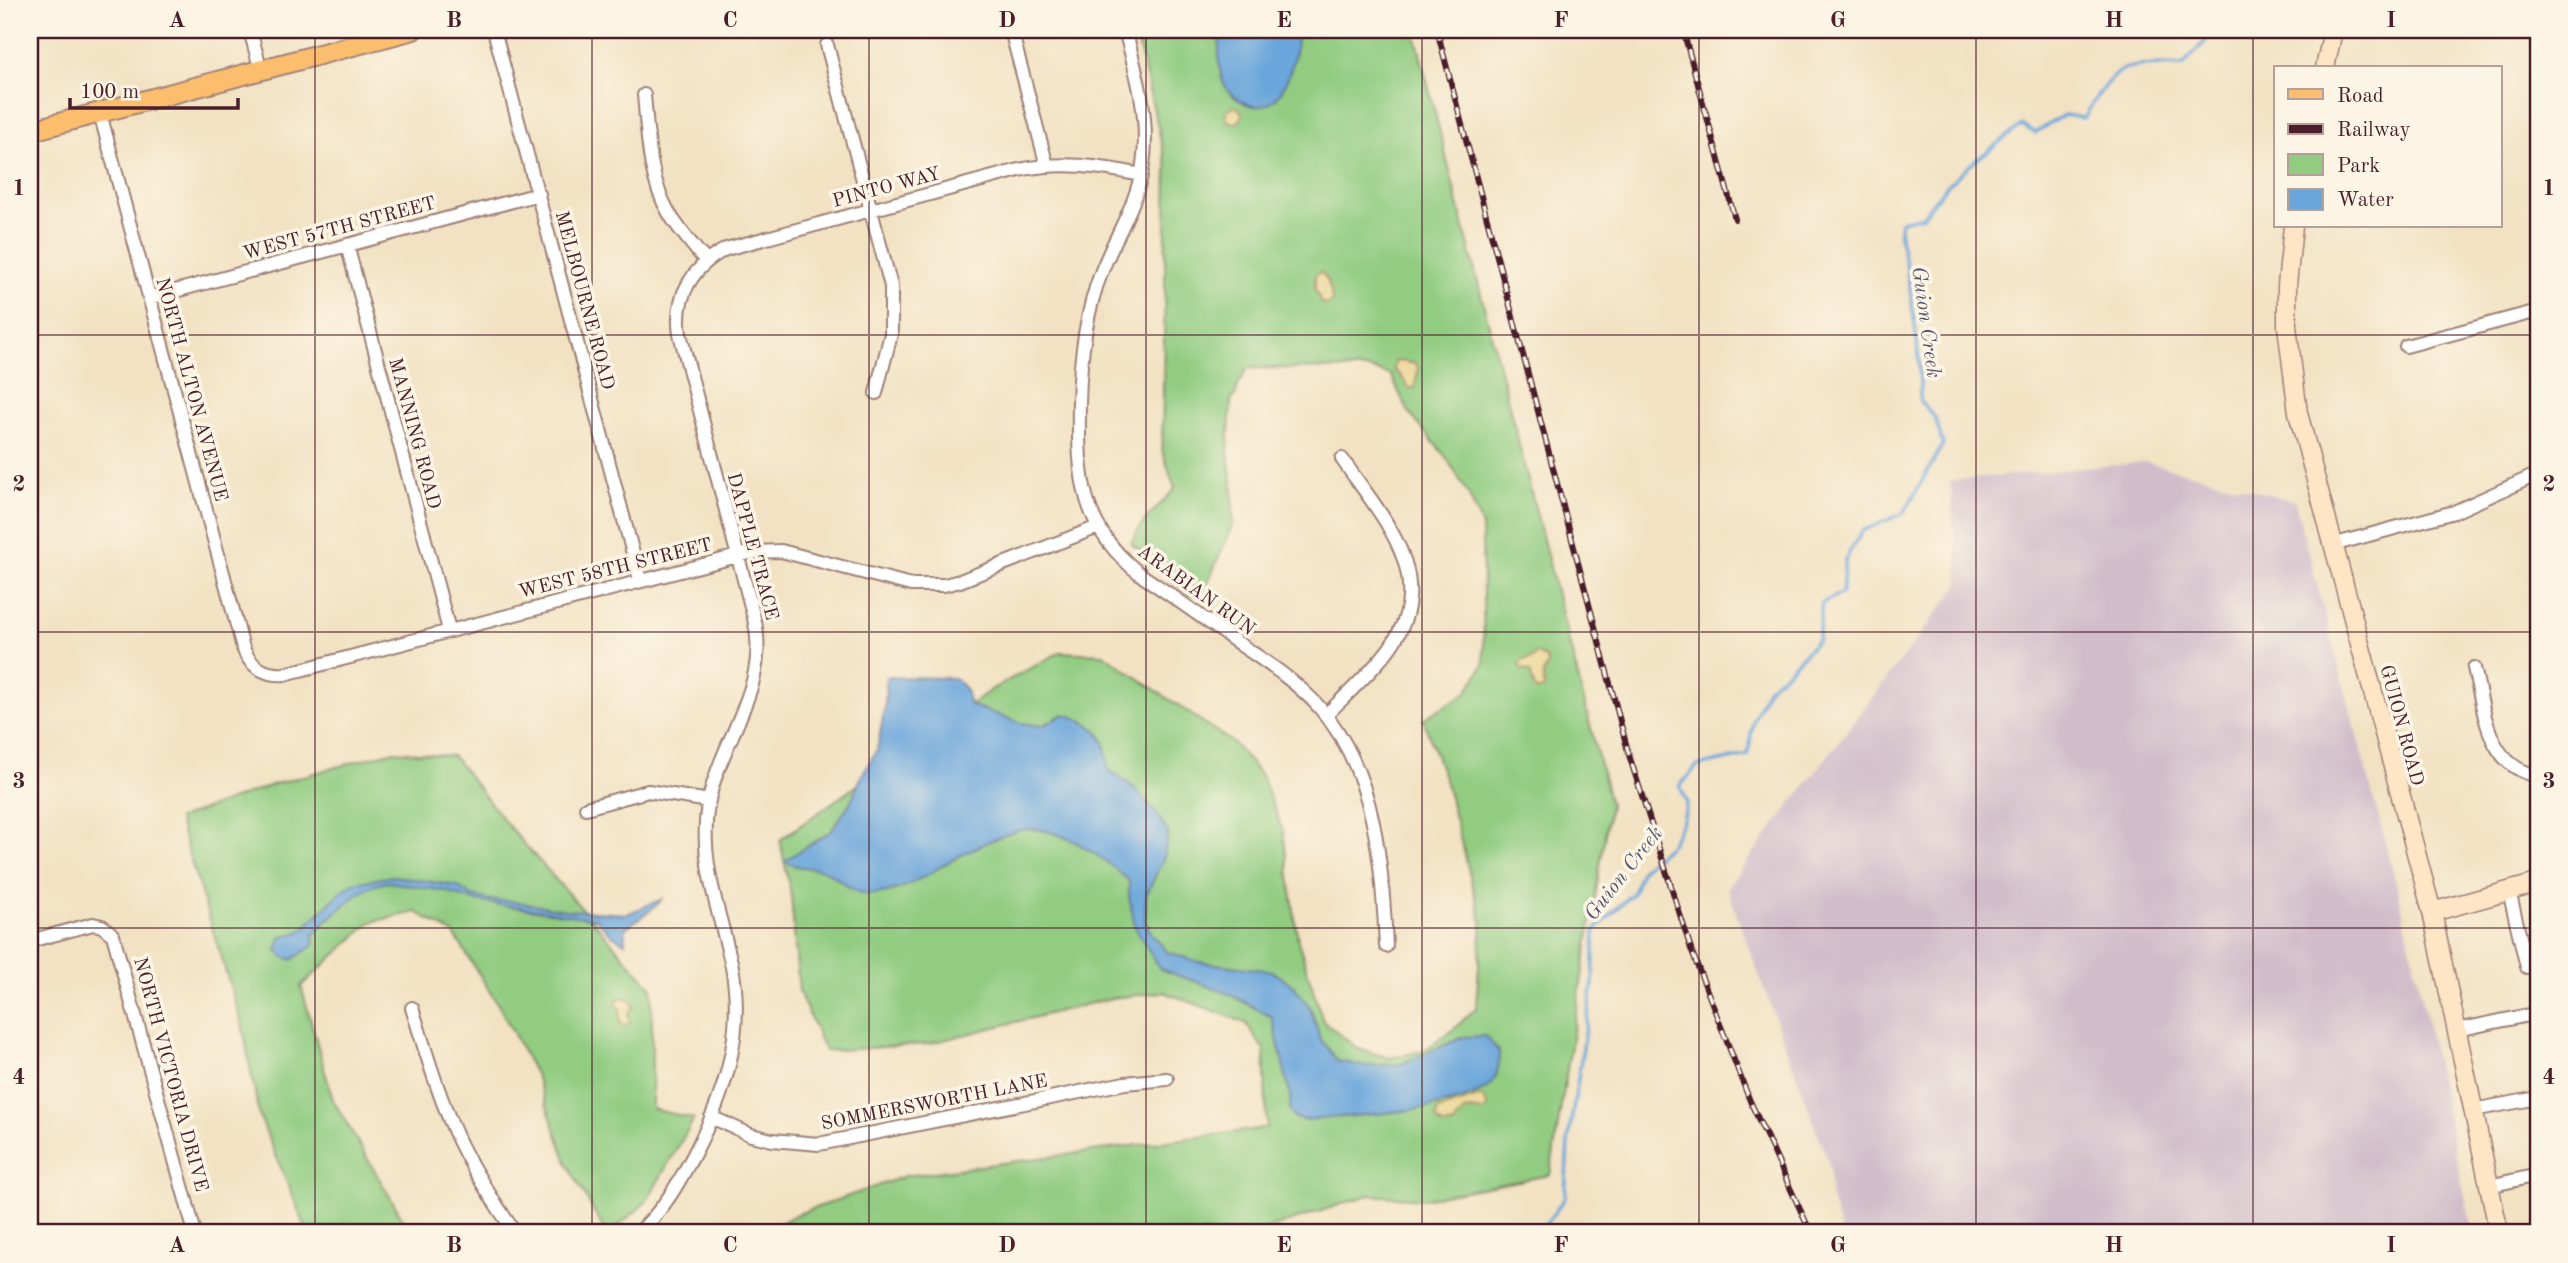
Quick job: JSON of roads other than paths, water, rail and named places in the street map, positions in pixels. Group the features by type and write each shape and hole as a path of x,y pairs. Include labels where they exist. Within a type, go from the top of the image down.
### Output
{"main road":[{"path":"30,131 412,30"}],"street":[{"path":"250,30 261,71"},
{"name":"MELBOURNE ROAD","path":"494,30 640,580"},
{"path":"1011,30 1047,166"},
{"name":"ARABIAN RUN","path":"1125,30 1144,112 1145,144 1141,175 1132,208 1101,273 1081,350 1080,470 1086,497 1098,527 1110,545 1132,567 1287,678 1326,715 1351,755 1367,801 1380,869 1386,946"},
{"path":"2325,66 2333,30"},
{"path":"827,46 889,275 893,308 890,340 876,393"},
{"path":"645,94 650,154 656,185 675,223 706,261"},
{"name":"NORTH ALTON AVENUE","path":"100,113 243,648 249,660 259,669"},
{"name":"PINTO WAY","path":"706,261 726,249 1019,170 1080,164 1141,175"},
{"name":"WEST 57TH STREET","path":"149,298 539,194"},
{"name":"GUION ROAD","path":"2293,228 2287,295 2291,372 2304,440 2432,912 2499,1233"},
{"name":"MANNING ROAD","path":"346,245 449,631"},
{"name":"DAPPLE TRACE","path":"638,1233 658,1213 679,1182 711,1117 730,1066 735,1035 736,1005 731,963 708,872 705,844 709,801 720,762 749,697 757,664 756,624 679,330 682,297 691,277 706,261"},
{"path":"2406,346 2538,311"},
{"path":"1326,715 1390,648 1402,626 1409,596 1406,564 1397,540 1342,459"},
{"path":"2332,545 2455,512 2538,474"},
{"name":"WEST 58TH STREET","path":"259,669 271,674 285,674 761,550 781,551 911,585 936,585 960,581 1098,527"},
{"path":"2474,668 2493,742 2501,756 2516,769 2538,776"},
{"path":"586,808 648,791 709,801"},
{"path":"2432,912 2538,883"},
{"path":"2509,891 2527,967"},
{"name":"NORTH VICTORIA DRIVE","path":"30,941 93,924 110,932 115,941 195,1233"},
{"path":"412,1008 442,1100 456,1133 482,1184 515,1233"},
{"path":"2456,1030 2538,1013"},
{"name":"SOMMERSWORTH LANE","path":"711,1117 751,1135 772,1140 819,1144 1125,1083 1167,1079"},
{"path":"2473,1110 2538,1098"},
{"path":"2489,1186 2538,1175"}],"water":[{"path":"1220,30 1298,30 1291,70 1278,96 1269,104 1257,106 1243,102 1225,87 1219,67"},
{"path":"886,677 955,678 966,690 970,705 1021,723 1042,726 1064,714 1084,722 1098,732 1105,747 1107,768 1134,788 1155,811 1168,833 1164,857 1146,896 1145,922 1167,952 1199,962 1272,971 1294,986 1310,1007 1320,1038 1338,1061 1363,1066 1401,1064 1463,1037 1485,1036 1499,1051 1495,1078 1489,1086 1474,1095 1428,1107 1347,1117 1305,1120 1294,1118 1290,1112 1290,1094 1272,1017 1227,993 1160,969 1135,927 1129,881 1084,847 1057,834 1030,829 996,838 912,883 876,894 861,893 825,871 795,866 784,861 831,831 850,803 877,750 885,706"},
{"path":"393,876 457,886 472,896 491,900 565,910 627,914 662,899 625,929 625,943 612,935 596,919 475,901 445,891 388,882 372,886 358,894 325,922 313,936 314,945 292,960 277,951 281,937 301,931 342,891 354,883"}],"waterway":[{"name":"Guion Creek","path":"1539,1233 1565,1198 1568,1142 1593,983 1595,930 1633,893 1642,869 1671,844 1683,821 1687,803 1680,786 1697,766 1748,755 1753,721 1768,688 1818,639 1822,603 1842,593 1845,560 1862,531 1904,513 1943,444 1935,418 1920,401 1918,352 1907,269 1900,240 1901,221 1923,216 1956,177 2022,125 2035,133 2064,115 2084,118 2101,91 2117,73 2152,65 2183,66 2215,30"}],"railway":[{"path":"1437,30 1629,755 1692,952 1750,1101 1811,1233"},
{"path":"1683,30 1735,219"}]}
